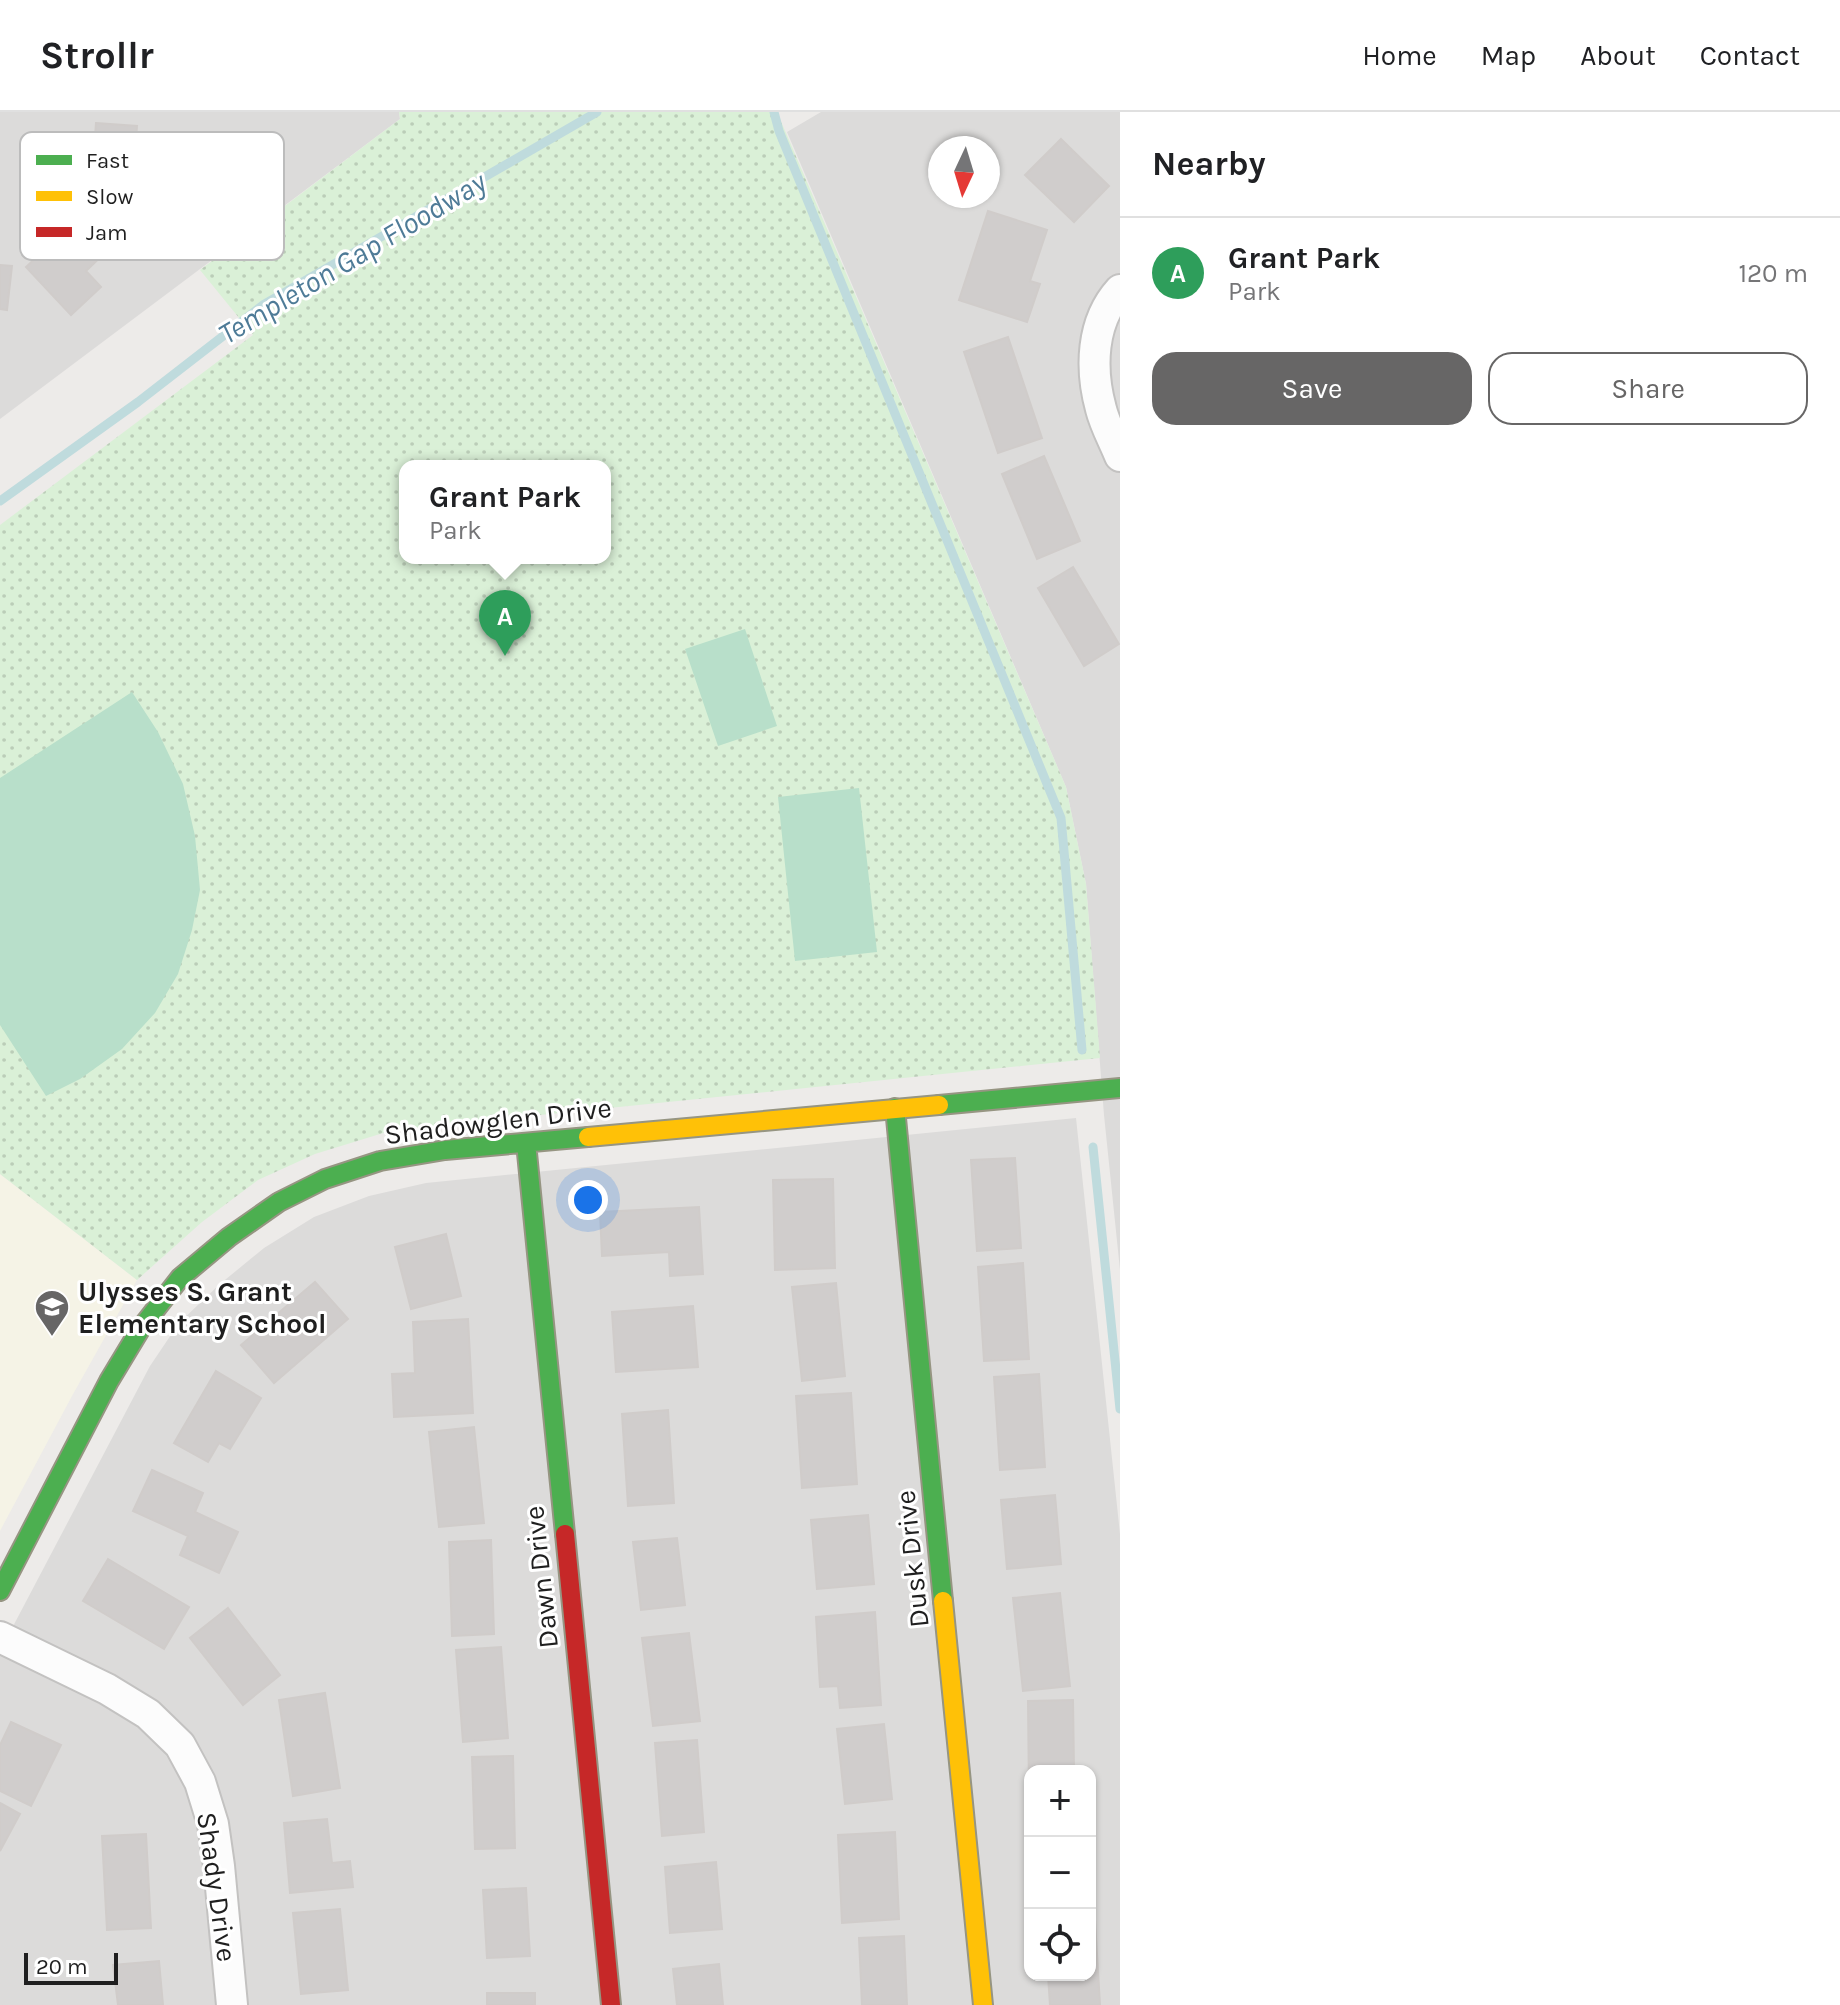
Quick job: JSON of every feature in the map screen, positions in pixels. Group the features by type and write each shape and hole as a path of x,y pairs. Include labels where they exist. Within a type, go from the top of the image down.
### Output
{"street":[{"path":"1120,290 1112,299 1095,339 1094,377 1101,412 1120,456"},
{"name":"Shadowglen Drive","path":"0,1591 109,1381 141,1328 180,1278 229,1237 279,1202 325,1179 380,1161 432,1152 1120,1088"},
{"name":"Dusk Drive","path":"895,1108 983,2005"},
{"name":"Dawn Drive","path":"526,1143 611,2005"},
{"name":"Shady Drive","path":"0,1637 107,1689 148,1714 180,1745 200,1782 213,1824 232,2005"}],"shaded area":[{"path":"0,112 399,112 400,119 284,206 284,132 20,132 20,260 212,260 0,419"},
{"path":"821,112 1120,112 1120,1270 1086,884 1066,787 787,132"},
{"path":"1076,1118 1120,1534 1120,2005 0,2005 0,1651 150,1366 179,1323 264,1248 314,1217 369,1196 426,1183"},
{"name":"Ulysses S. Grant Elementary School","path":"0,1174 137,1280 0,1531"}],"green space":[{"path":"399,112 777,112 1066,787 1086,884 1100,1058 393,1130 315,1154 258,1180 202,1222 137,1280 0,1174 0,525 253,335 200,270 213,260 284,260 284,207 400,119"},
{"path":"745,629 777,726 718,746 685,649"},
{"path":"132,692 158,732 183,784 195,836 200,890 192,930 178,974 155,1013 122,1049 80,1079 46,1096 0,1025 0,778"},
{"path":"859,788 877,952 795,961 778,797"}],"building":[{"path":"96,123 137,126 137,132 95,132"},
{"path":"1061,139 1109,186 1074,222 1025,175"},
{"path":"988,211 1047,230 1030,281 1040,284 1027,322 959,300"},
{"path":"34,260 97,260 86,271 101,287 71,315 26,267"},
{"path":"0,265 12,266 7,310 0,309"},
{"path":"1008,337 1042,438 998,453 964,352"},
{"path":"1044,456 1080,541 1037,559 1002,474"},
{"path":"1073,567 1119,644 1084,666 1038,588"},
{"path":"1015,1158 1021,1248 977,1251 971,1160"},
{"path":"833,1179 835,1268 775,1270 773,1180"},
{"path":"699,1207 703,1274 670,1276 669,1252 602,1256 600,1212"},
{"path":"446,1234 461,1296 411,1309 395,1247"},
{"path":"1023,1263 1029,1359 984,1361 978,1267"},
{"path":"315,1282 348,1319 274,1383 241,1345"},
{"path":"836,1283 845,1376 802,1381 792,1287"},
{"path":"693,1306 698,1367 616,1372 612,1312"},
{"path":"468,1319 473,1413 394,1417 392,1374 415,1373 413,1322"},
{"path":"216,1371 261,1398 230,1449 219,1443 208,1462 174,1443"},
{"path":"1039,1374 1045,1467 1000,1470 994,1377"},
{"path":"851,1393 857,1484 802,1488 796,1396"},
{"path":"668,1410 674,1503 628,1506 622,1414"},
{"path":"474,1427 484,1523 439,1527 429,1432"},
{"path":"152,1470 203,1493 195,1512 238,1532 219,1573 180,1555 188,1536 133,1511"},
{"path":"1055,1495 1061,1564 1007,1569 1001,1500"},
{"path":"868,1515 874,1584 817,1589 811,1520"},
{"path":"677,1538 685,1605 641,1610 633,1542"},
{"path":"491,1540 494,1634 452,1636 449,1542"},
{"path":"108,1559 189,1607 164,1649 83,1601"},
{"path":"1060,1593 1070,1686 1023,1691 1013,1598"},
{"path":"228,1608 280,1675 243,1705 190,1638"},
{"path":"875,1612 881,1705 840,1708 838,1686 820,1687 816,1617"},
{"path":"689,1633 700,1721 653,1726 642,1638"},
{"path":"501,1647 508,1738 463,1742 456,1650"},
{"path":"325,1693 340,1788 293,1796 279,1700"},
{"path":"1073,1700 1074,1765 1029,1765 1028,1701"},
{"path":"11,1722 61,1745 31,1806 0,1791 0,1745"},
{"path":"884,1724 892,1799 845,1804 837,1729"},
{"path":"697,1740 704,1832 662,1836 655,1743"},
{"path":"513,1756 515,1848 475,1849 472,1757"},
{"path":"0,1803 20,1814 0,1851"},
{"path":"327,1819 332,1863 350,1861 353,1887 290,1893 284,1823"},
{"path":"895,1832 899,1919 842,1923 838,1835"},
{"path":"146,1834 151,1928 107,1930 102,1836"},
{"path":"716,1862 722,1929 670,1933 665,1867"},
{"path":"526,1888 530,1956 487,1958 483,1890"},
{"path":"340,1909 348,1990 301,1994 293,1913"},
{"path":"904,1936 907,2005 862,2005 859,1938"},
{"path":"1096,1937 1100,2005 1050,2005 1048,1981 1096,1981"},
{"path":"159,1961 163,2005 118,2005 113,1965"},
{"path":"719,1964 723,2005 677,2005 673,1969"},
{"path":"487,1993 535,1993 535,2005 487,2005"}],"waterway":[{"name":"Templeton Gap Floodway","path":"0,501 138,402 263,305 597,112"},
{"path":"774,112 779,131 1061,818 1082,1050"},
{"path":"1093,1147 1120,1409"}],"traffic: fast":[{"path":"939,1105 1120,1088"},
{"path":"895,1108 943,1601"},
{"path":"0,1591 109,1381 141,1328 180,1278 229,1237 279,1202 325,1179 380,1161 445,1150 588,1137"},
{"path":"526,1143 565,1534"}],"traffic: slow":[{"path":"588,1137 939,1105"},
{"path":"943,1601 983,2005"}],"traffic: jam":[{"path":"565,1534 611,2005"}],"place":[{"name":"Grant Park","path":"505,656"},
{"name":"Ulysses S. Grant Elementary School","path":"52,1338"}]}
